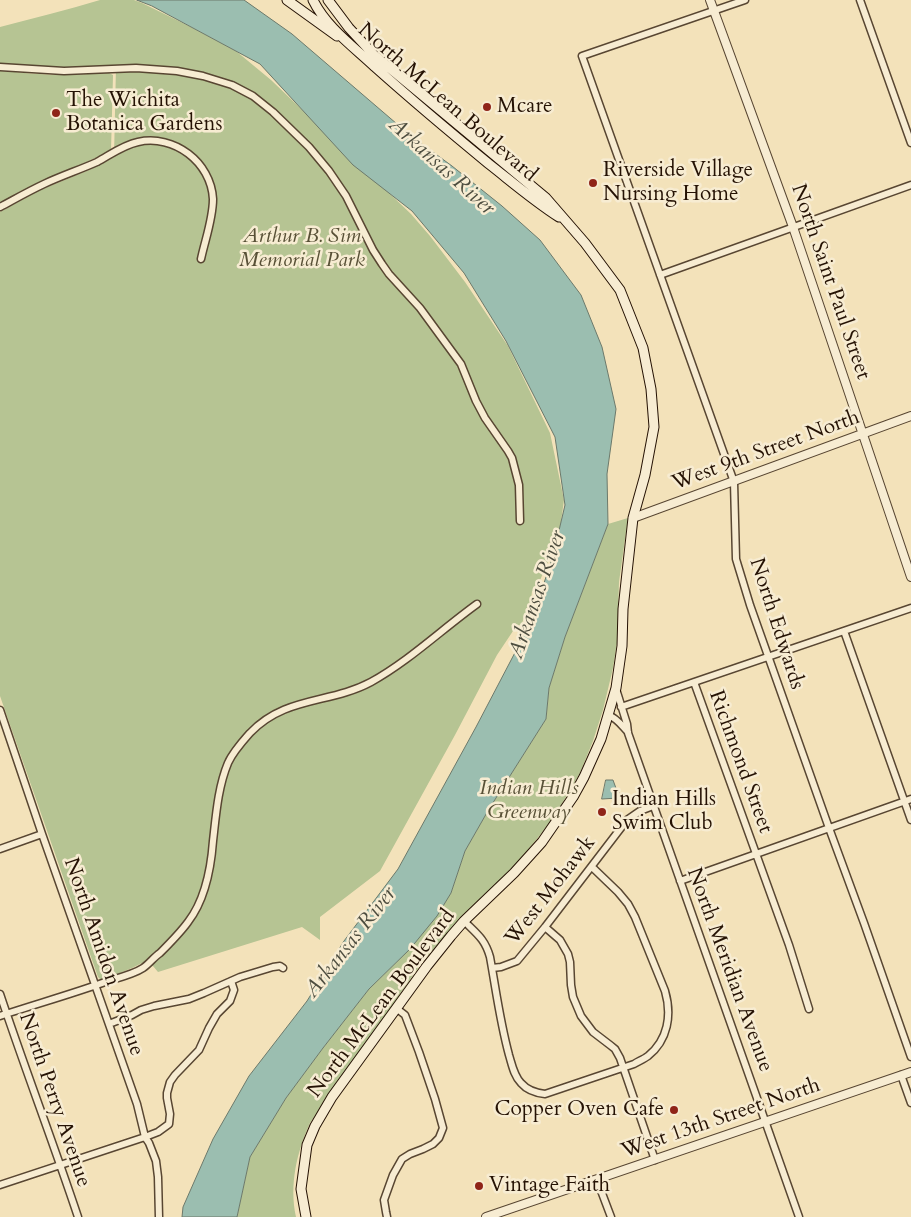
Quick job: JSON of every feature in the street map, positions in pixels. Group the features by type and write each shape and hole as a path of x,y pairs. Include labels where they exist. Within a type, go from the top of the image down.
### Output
{"main road":[{"path":"287,0 330,32 350,44"},
{"name":"North McLean Boulevard","path":"313,0 322,16 350,44 433,118 539,204 567,223"},
{"name":"North McLean Boulevard","path":"306,1217 301,1189 307,1145 314,1126 332,1096 427,966 464,921 514,874 558,821 573,797 601,740 616,688 622,646 623,609 633,518 645,475 654,427 651,389 643,348 620,290 585,243 546,198 374,55 349,28 328,0"}],"street":[{"name":"North Saint Paul Street","path":"710,0 793,227 911,577"},
{"path":"714,11 745,0"},
{"path":"860,0 911,143"},
{"name":"North Edwards","path":"714,11 582,56 734,482 736,559 750,604 911,1057"},
{"path":"0,67 64,71 136,68 177,71 203,76 232,85 253,96 273,112 309,147 329,171 346,196 382,264 420,308 461,364 485,418 512,458 519,485 520,520"},
{"path":"0,206 97,162 133,143 149,141 166,143 184,150 197,161 210,183 212,209 201,259"},
{"path":"660,275 911,185"},
{"name":"West 9th Street North","path":"633,518 911,416"},
{"path":"3,1015 142,968 170,944 189,922 203,894 212,854 215,819 222,782 234,752 252,731 262,722 287,708 308,701 343,694 370,682 405,660 477,604"},
{"path":"621,707 911,608"},
{"path":"844,631 908,800 911,820"},
{"name":"Richmond Street","path":"694,682 789,945 809,1009"},
{"name":"North Meridian Avenue","path":"616,688 627,724 628,734 799,1217"},
{"name":"North Amidon Avenue","path":"0,710 138,1104 144,1137 149,1143 156,1161 160,1217"},
{"name":"North Meridian Avenue","path":"608,715 619,722 628,734"},
{"path":"680,881 908,800"},
{"name":"West Mohawk","path":"492,968 517,961 627,820 640,811 653,806"},
{"path":"0,849 42,834"},
{"path":"464,921 484,940 490,957 502,1030 514,1073 521,1084 537,1093 545,1094 634,1064 648,1056 663,1038 668,1021 668,1002 628,904 592,867"},
{"path":"545,927 560,940 568,954 573,997 581,1016 593,1032 615,1049 620,1058 655,1160"},
{"path":"109,1024 154,1006 204,994 231,981 273,967 280,966 283,968"},
{"path":"0,1185 158,1132 169,1124 170,1114 166,1098 170,1082 199,1050 208,1028 217,1014 230,1000 234,990 231,981"},
{"name":"North Perry Avenue","path":"0,994 3,1015 61,1166 78,1217"},
{"path":"388,1217 384,1200 393,1175 402,1159 433,1144 439,1138 442,1128 435,1099 412,1033 405,1015 396,1008"},
{"name":"West 13th Street North","path":"486,1217 503,1214 911,1072"},
{"path":"901,1076 911,1103"},
{"path":"598,1180 611,1217"}],"green space":[{"name":"Arthur B. Sim Memorial Park","path":"100,0 134,0 142,3 236,51 271,80 411,214 465,282 508,346 550,433 564,500 559,536 535,592 532,591 531,600 522,623 513,631 497,655 380,871 320,917 320,940 302,927 158,972 148,960 105,979 98,977 0,696 0,212 38,191 89,170 114,157 116,66 82,68 0,65 0,27"},
{"name":"The Wichita Botanica Gardens","path":"0,71 48,75 109,73 113,75 111,151 19,192 0,203"},
{"name":"Indian Hills Greenway","path":"628,518 619,582 617,643 613,668 603,710 580,773 553,819 515,866 468,910 423,961 310,1123 301,1145 294,1180 293,1192 296,1217 237,1217 250,1157 286,1098 369,989 410,949 451,893 465,851 489,809 546,719 549,688 565,637 608,524"}],"water":[{"name":"Arkansas River","path":"137,0 244,0 292,34 411,136 502,206 540,240 581,295 602,347 616,409 607,474 608,524 565,637 549,688 546,719 489,809 465,851 451,893 437,916 410,949 369,989 286,1098 250,1157 237,1217 182,1217 183,1207 213,1139 249,1076 307,1001 344,941 398,869 476,727 531,622 553,556 565,505 555,437 506,341 464,273 412,211 353,165 260,64 152,6"},
{"path":"606,780 613,780 619,792 618,798 602,799"}],"place":[{"name":"Mcare","path":"487,107"},
{"name":"The Wichita Botanica Gardens","path":"56,113"},
{"name":"Riverside Village Nursing Home","path":"593,183"},
{"name":"Indian Hills Swim Club","path":"602,812"},
{"name":"Copper Oven Cafe","path":"674,1110"},
{"name":"Vintage Faith","path":"479,1186"}]}
